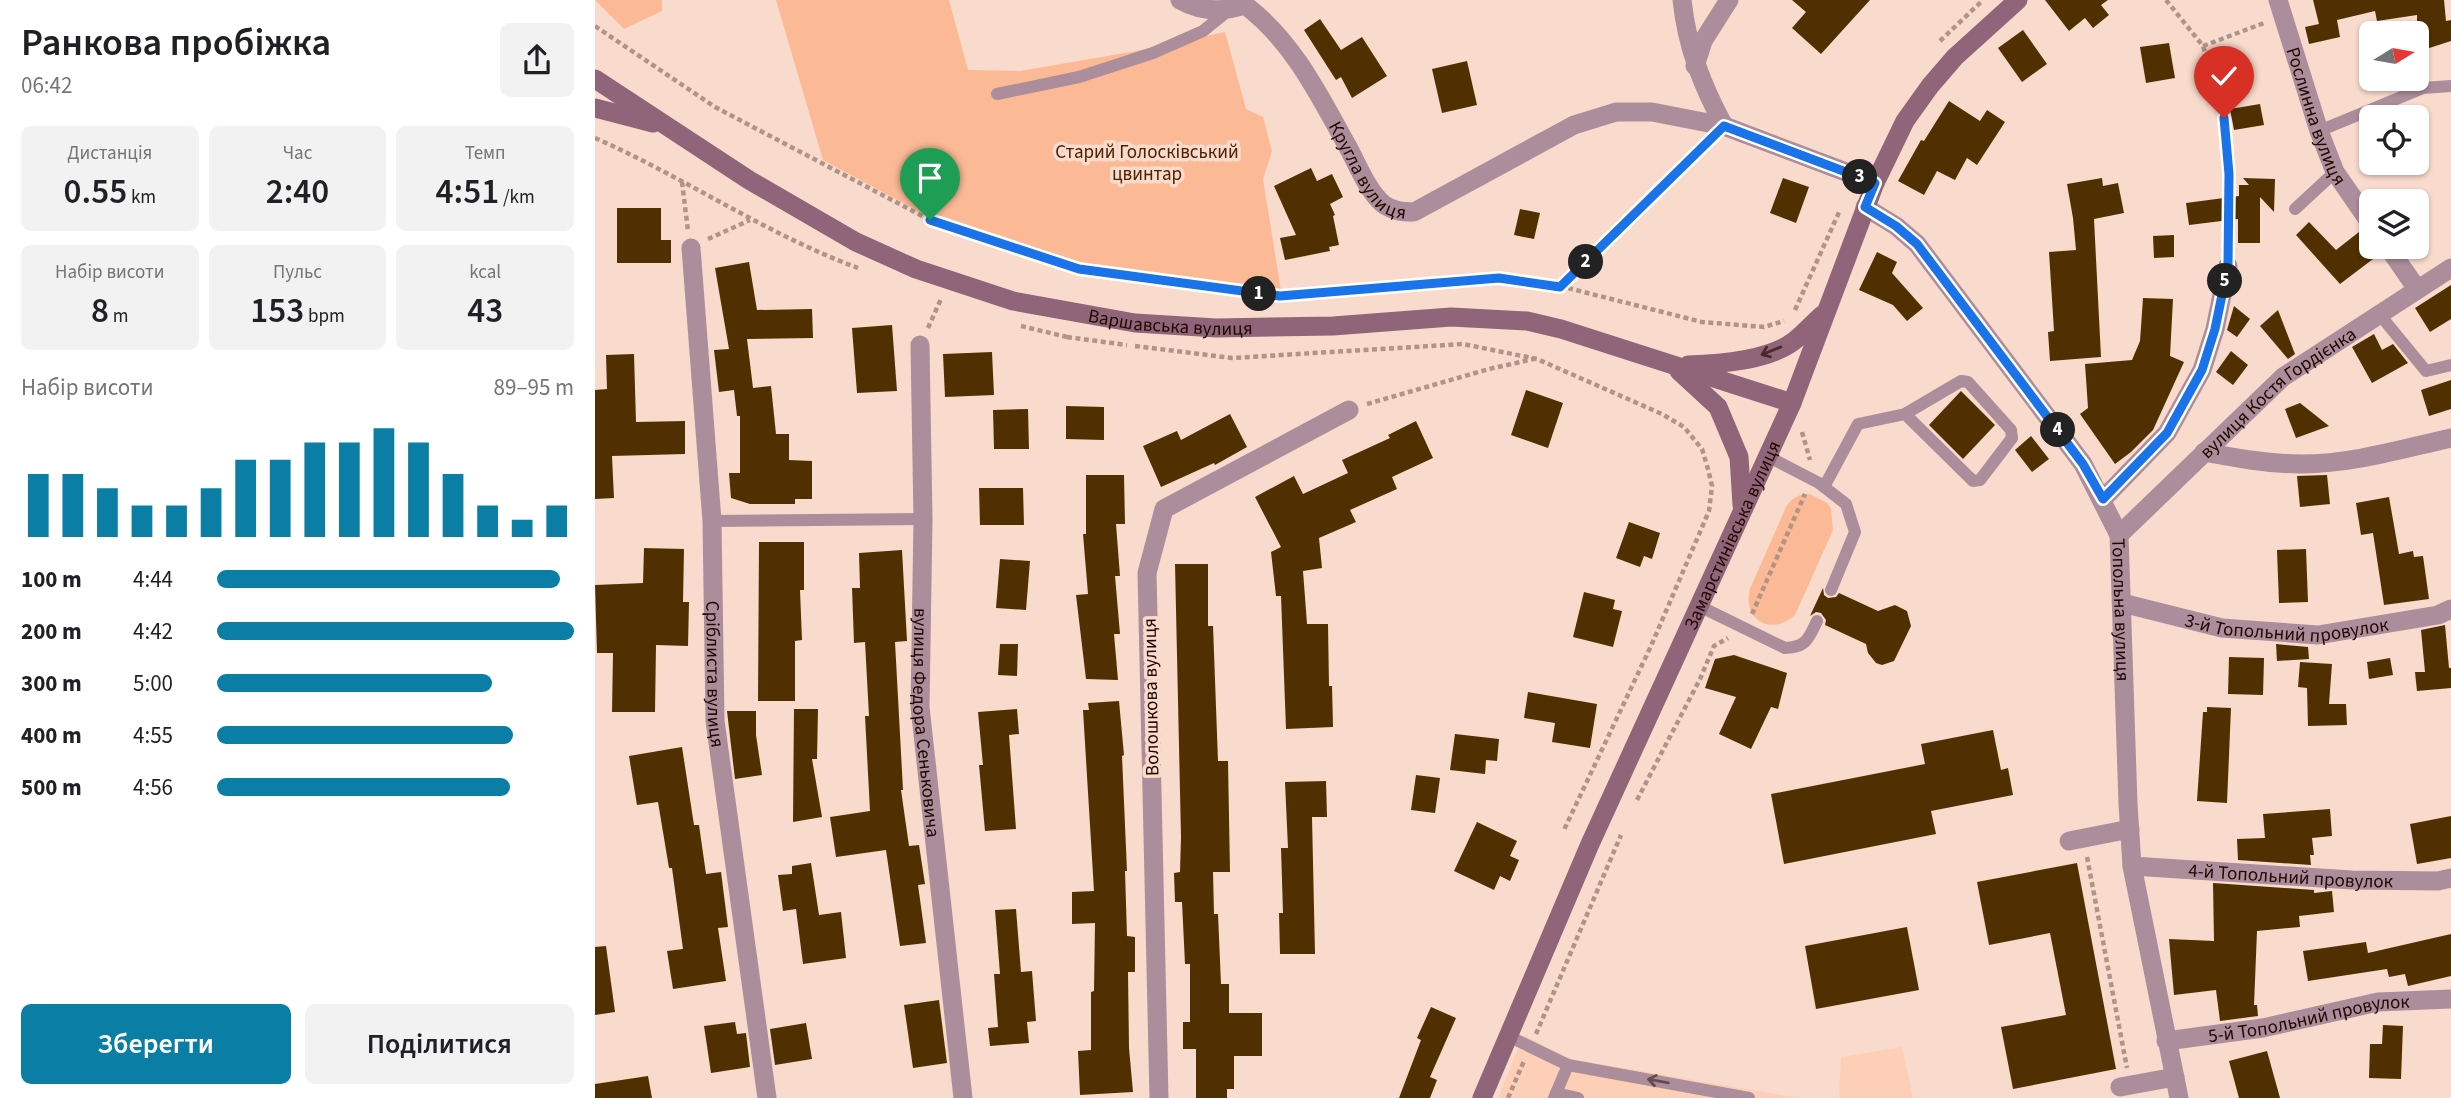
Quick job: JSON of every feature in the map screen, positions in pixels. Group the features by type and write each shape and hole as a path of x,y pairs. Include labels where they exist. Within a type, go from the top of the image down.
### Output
{"main road":[{"name":"Замарстинівська вулиця","path":"1482,1098 1590,844 1792,403 1865,207 1905,121 1955,57 2018,0"},
{"name":"Варшавська вулиця","path":"595,79 749,180 856,242 916,269 1013,301 1135,323 1216,328 1333,326 1451,317 1527,321 1561,329 1792,403"},
{"path":"595,108 667,126"},
{"path":"1673,366 1730,363 1760,356 1791,343 1825,312"},
{"path":"1673,366 1718,407 1739,457 1742,510"}],"street":[{"path":"1180,0 1195,9 1240,5"},
{"path":"1682,0 1695,66 1724,126"},
{"path":"1695,66 1703,41 1729,0"},
{"name":"Кругла вулиця","path":"1240,5 1266,20 1306,72 1366,181 1381,202 1401,212 1414,212 1574,125 1616,112 1652,112 1724,126 1875,183"},
{"name":"Рослинна вулиця","path":"2281,8 2319,131 2335,172 2359,207"},
{"name":"Топольна вулиця","path":"1865,207 1896,226 1917,244 2083,464 2119,535 2132,866 2179,1098"},
{"name":"Сріблиста вулиця","path":"691,248 712,521 715,721 767,1098"},
{"path":"2396,259 2417,289"},
{"path":"2103,499 2167,433 2202,370 2215,329 2228,266"},
{"name":"вулиця Костя Гордієнка","path":"2119,535 2283,377 2451,268"},
{"name":"вулиця Федора Сеньковича","path":"920,345 923,519 920,707 963,1098"},
{"name":"Волошкова вулиця","path":"1159,1098 1146,573 1164,509 1349,410"},
{"path":"2204,452 2255,461 2303,464 2362,458 2451,438"},
{"name":"3-й Топольний провулок","path":"2122,603 2222,628 2318,635 2438,615 2451,610"},
{"path":"2069,841 2130,829"},
{"name":"4-й Топольний провулок","path":"2132,866 2353,880 2438,881 2451,878"},
{"name":"5-й Топольний провулок","path":"2167,1041 2263,1028 2378,1002 2451,999"},
{"path":"2124,1078 2175,1077"}],"lane":[{"path":"997,94 1079,77 1153,53 1203,31 1240,5"},
{"path":"2319,131 2423,88 2451,86"},
{"path":"2295,209 2335,172"},
{"path":"2379,315 2426,371 2451,366"},
{"path":"1823,487 1858,424 1905,414 1961,381 1968,382 2011,430 2012,438 1979,480 1973,481 1905,414"},
{"path":"1767,456 1846,503 1855,533 1831,590"},
{"path":"712,521 923,519"},
{"path":"1699,606 1785,648 1798,647 1808,639 1817,621"},
{"path":"1508,1036 1568,1065 1749,1098"},
{"path":"1568,1065 1555,1096 1578,1098"}],"path":[{"path":"2166,0 2203,46 2224,118 2229,174 2228,266"},
{"path":"2203,46 2281,8"},
{"path":"595,26 715,107 930,220 1079,269 1280,296 1499,278 1560,287 1702,322 1764,327 1793,316 1814,269"},
{"path":"1560,287 1724,126"},
{"path":"682,182 691,248 751,219"},
{"path":"920,345 941,299"},
{"path":"1067,337 1232,358 1463,344 1537,359 1662,414 1684,427 1702,449 1712,486 1709,511 1651,646 1563,832"},
{"path":"1349,410 1454,378 1537,359"},
{"path":"1752,614 1805,494"},
{"path":"1637,800 1700,679 1714,646 1738,636"},
{"path":"1508,1098 1621,835"},
{"path":"2087,856 2124,1078"}],"shaded area":[{"path":"1524,1035 1570,1059 1799,1098 1498,1098"},
{"path":"1902,1047 1913,1098 1839,1098 1841,1057"}],"green space":[{"path":"595,0 662,0 662,11 624,29"},
{"name":"Старий Голосківський цвинтар","path":"776,0 949,0 968,70 1020,71 1225,32 1246,109 1263,117 1272,151 1263,179 1281,291 1080,266 931,218 823,160"},
{"path":"1810,494 1827,503 1831,509 1833,530 1795,615 1777,624 1761,622 1750,610 1750,589 1786,507 1796,497"}],"building":[{"path":"1792,0 1870,0 1821,54 1792,28 1806,12"},
{"path":"2045,0 2108,0 2101,5 2109,15 2093,28 2085,18 2069,31"},
{"path":"2313,0 2444,0 2446,21 2451,20 2451,41 2429,48 2429,21 2417,21 2417,15 2377,21 2375,11 2337,20 2340,37 2309,44 2305,27 2319,24"},
{"path":"1320,19 1341,50 1362,37 1387,76 1352,98 1341,77 1336,80 1304,30"},
{"path":"2023,30 2047,64 2022,82 1998,48"},
{"path":"2169,43 2175,78 2146,83 2140,47"},
{"path":"1467,61 1477,105 1442,113 1432,69"},
{"path":"1949,101 1980,121 1987,110 2005,122 1977,165 1967,158 1955,180 1937,171 1924,195 1898,181 1921,140 1924,141"},
{"path":"2260,104 2264,125 2234,130 2230,109"},
{"path":"1311,168 1317,181 1332,174 1343,197 1330,204 1335,215 1333,216 1339,245 1329,247 1330,251 1285,260 1280,238 1296,235 1274,186"},
{"path":"1783,178 1809,187 1796,223 1770,213"},
{"path":"2102,178 2103,186 2118,183 2124,213 2094,219 2101,357 2050,361 2048,332 2054,331 2049,252 2076,250 2067,184"},
{"path":"2243,178 2275,179 2274,212 2260,197 2260,243 2238,243 2238,219 2189,225 2186,203 2239,196 2239,185 2249,185"},
{"path":"617,208 661,208 661,240 671,240 671,263 617,263"},
{"path":"1520,209 1540,213 1534,239 1514,235"},
{"path":"2309,222 2336,250 2359,232 2359,259 2373,259 2340,284 2296,235"},
{"path":"2174,235 2174,257 2154,258 2153,236"},
{"path":"1877,252 1897,262 1892,273 1923,308 1907,321 1893,305 1859,290"},
{"path":"749,262 757,310 812,309 813,338 747,339 753,388 771,386 776,434 789,434 789,460 812,461 812,499 795,499 795,504 750,504 731,498 729,473 740,473 740,416 737,416 734,390 719,392 714,350 729,349 715,268"},
{"path":"2451,285 2451,319 2430,332 2415,308"},
{"path":"2143,298 2173,299 2170,356 2184,362 2153,430 2115,464 2080,414 2088,408 2085,364 2132,360 2140,341"},
{"path":"2234,306 2250,319 2237,337 2227,330"},
{"path":"2278,310 2295,354 2288,359 2260,326"},
{"path":"892,325 897,391 857,393 852,328"},
{"path":"2374,334 2382,350 2393,344 2408,363 2372,383 2352,347"},
{"path":"2231,351 2248,365 2233,385 2216,372"},
{"path":"992,352 994,395 945,397 943,354"},
{"path":"634,354 636,422 685,421 685,454 612,456 614,498 595,499 595,390 607,389 606,355"},
{"path":"2451,380 2451,409 2429,416 2421,390"},
{"path":"1526,390 1563,403 1548,448 1511,435"},
{"path":"1961,391 1995,425 1963,459 1929,425"},
{"path":"2300,403 2329,426 2296,438 2285,409"},
{"path":"1066,406 1104,407 1104,440 1066,439"},
{"path":"1028,409 1029,449 994,449 993,410"},
{"path":"1230,414 1247,447 1215,465 1214,463 1161,487 1143,446 1177,431 1181,440"},
{"path":"1416,421 1433,458 1392,477 1397,489 1350,510 1356,522 1319,538 1322,568 1303,571 1307,624 1328,624 1333,727 1286,729 1281,596 1276,596 1271,552 1281,547 1255,497 1294,476 1303,494 1348,473 1342,460 1390,438 1388,435"},
{"path":"2031,436 2049,459 2032,472 2015,450"},
{"path":"1086,475 1124,475 1125,524 1116,524 1120,576 1115,576 1120,634 1114,634 1118,680 1086,679 1076,595 1088,594 1083,534 1086,534"},
{"path":"2327,475 2330,504 2300,507 2297,476"},
{"path":"979,488 1023,488 1024,525 980,525"},
{"path":"2389,497 2399,554 2413,551 2414,557 2423,556 2429,599 2384,605 2373,533 2361,535 2356,503"},
{"path":"1629,522 1660,533 1652,559 1644,556 1640,567 1616,558"},
{"path":"759,542 804,542 804,590 800,590 802,640 795,641 795,701 758,701"},
{"path":"644,548 684,549 683,602 689,602 688,646 656,645 655,712 612,712 613,653 597,653 595,585 643,583"},
{"path":"2306,549 2308,602 2279,603 2277,550"},
{"path":"902,550 907,641 895,642 901,790 909,846 919,845 925,884 918,885 926,943 900,946 886,850 836,857 830,817 870,811 865,716 869,716 865,642 854,643 852,588 860,588 859,553"},
{"path":"1000,559 1030,561 1026,610 996,608"},
{"path":"1175,564 1208,564 1208,626 1213,626 1218,761 1228,761 1230,872 1213,872 1221,984 1229,984 1229,1013 1262,1013 1262,1056 1234,1056 1234,1089 1227,1089 1227,1098 1196,1098 1196,1049 1183,1049 1183,1022 1190,1022 1190,964 1185,964 1182,902 1175,902 1174,873 1180,872 1181,837"},
{"path":"1823,588 1824,595 1828,598 1836,597 1839,593 1878,611 1895,605 1907,611 1911,626 1894,661 1882,665 1876,663 1868,653 1866,644 1825,625 1826,620 1821,613 1816,612 1810,616"},
{"path":"1584,592 1615,600 1613,609 1622,611 1613,647 1573,637"},
{"path":"2445,625 2451,688 2417,691 2415,672 2425,672 2421,630"},
{"path":"1000,644 1018,644 1017,676 998,675"},
{"path":"2276,644 2308,647 2309,659 2277,661"},
{"path":"1734,655 1787,673 1778,709 1771,707 1751,749 1719,734 1736,697 1705,688 1715,659"},
{"path":"2229,657 2264,658 2263,695 2228,694"},
{"path":"2390,658 2393,675 2369,679 2367,662"},
{"path":"2300,662 2332,664 2329,704 2346,704 2347,725 2308,726 2307,688 2298,687"},
{"path":"1528,692 1597,704 1590,748 1552,742 1555,723 1524,718"},
{"path":"1119,701 1124,755 1127,936 1135,937 1135,972 1128,972 1129,1048 1133,1092 1080,1095 1078,1051 1091,1050 1095,923 1072,924 1072,892 1094,891 1083,710 1089,710 1088,703"},
{"path":"2207,707 2231,708 2227,803 2197,801 2203,712 2207,712"},
{"path":"794,709 818,709 817,759 812,759 822,817 793,822"},
{"path":"1017,709 1019,734 1009,735 1016,829 985,831 979,765 983,765 978,712"},
{"path":"727,711 756,711 756,735 762,775 735,779"},
{"path":"1993,730 2001,770 2008,768 2013,795 1931,811 1936,834 1784,864 1771,794 1925,764 1921,744"},
{"path":"1455,734 1499,739 1497,761 1486,760 1485,774 1450,770"},
{"path":"682,747 694,825 699,825 706,874 721,872 728,927 718,928 726,981 673,989 667,951 683,949 672,868 669,868 658,802 637,805 629,756"},
{"path":"1416,775 1440,778 1435,813 1411,810"},
{"path":"1326,781 1327,817 1312,817 1315,954 1280,954 1279,913 1283,913 1281,848 1288,848 1285,782"},
{"path":"2330,809 2332,836 2312,838 2314,855 2310,855 2311,865 2238,860 2237,839 2265,838 2263,814"},
{"path":"2451,816 2451,858 2417,864 2410,824"},
{"path":"1477,822 1517,841 1510,856 1519,860 1510,881 1500,876 1494,890 1454,871"},
{"path":"811,863 819,915 841,912 846,958 803,964 796,909 783,911 778,875 792,874 792,866"},
{"path":"2077,863 2116,1069 2013,1089 2001,1027 2066,1015 2050,933 1989,945 1977,882"},
{"path":"2213,883 2314,890 2314,893 2332,891 2334,912 2299,916 2300,927 2257,931 2254,1005 2257,1005 2258,1016 2220,1021 2216,990 2174,995 2169,939 2214,941"},
{"path":"1016,909 1021,972 1032,971 1036,1021 1027,1022 1029,1043 990,1046 988,1028 998,1027 994,974 1000,974 995,910"},
{"path":"1907,927 1919,990 1816,1009 1805,946"},
{"path":"2451,934 2451,976 2408,986 2405,974 2389,977 2387,969 2308,981 2303,951 2366,942 2368,953"},
{"path":"606,946 615,1012 595,1015 595,947"},
{"path":"939,1000 947,1063 913,1068 904,1005"},
{"path":"1431,1007 1456,1018 1430,1077 1437,1080 1430,1098 1399,1098 1421,1040 1417,1038"},
{"path":"735,1022 737,1034 746,1033 750,1067 711,1073 704,1026"},
{"path":"806,1023 812,1059 775,1065 770,1029"},
{"path":"2383,1025 2403,1026 2401,1079 2369,1078 2370,1044 2382,1044"},
{"path":"2267,1051 2280,1098 2239,1098 2229,1061"},
{"path":"648,1076 652,1098 595,1098 595,1084"}],"route":[{"path":"930,220 1079,269 1280,296 1499,278 1560,287 1724,126 1875,183 1865,207 1896,226 1917,244 2083,464 2103,499 2167,433 2202,370 2215,329 2228,266 2229,174 2224,118"}]}
